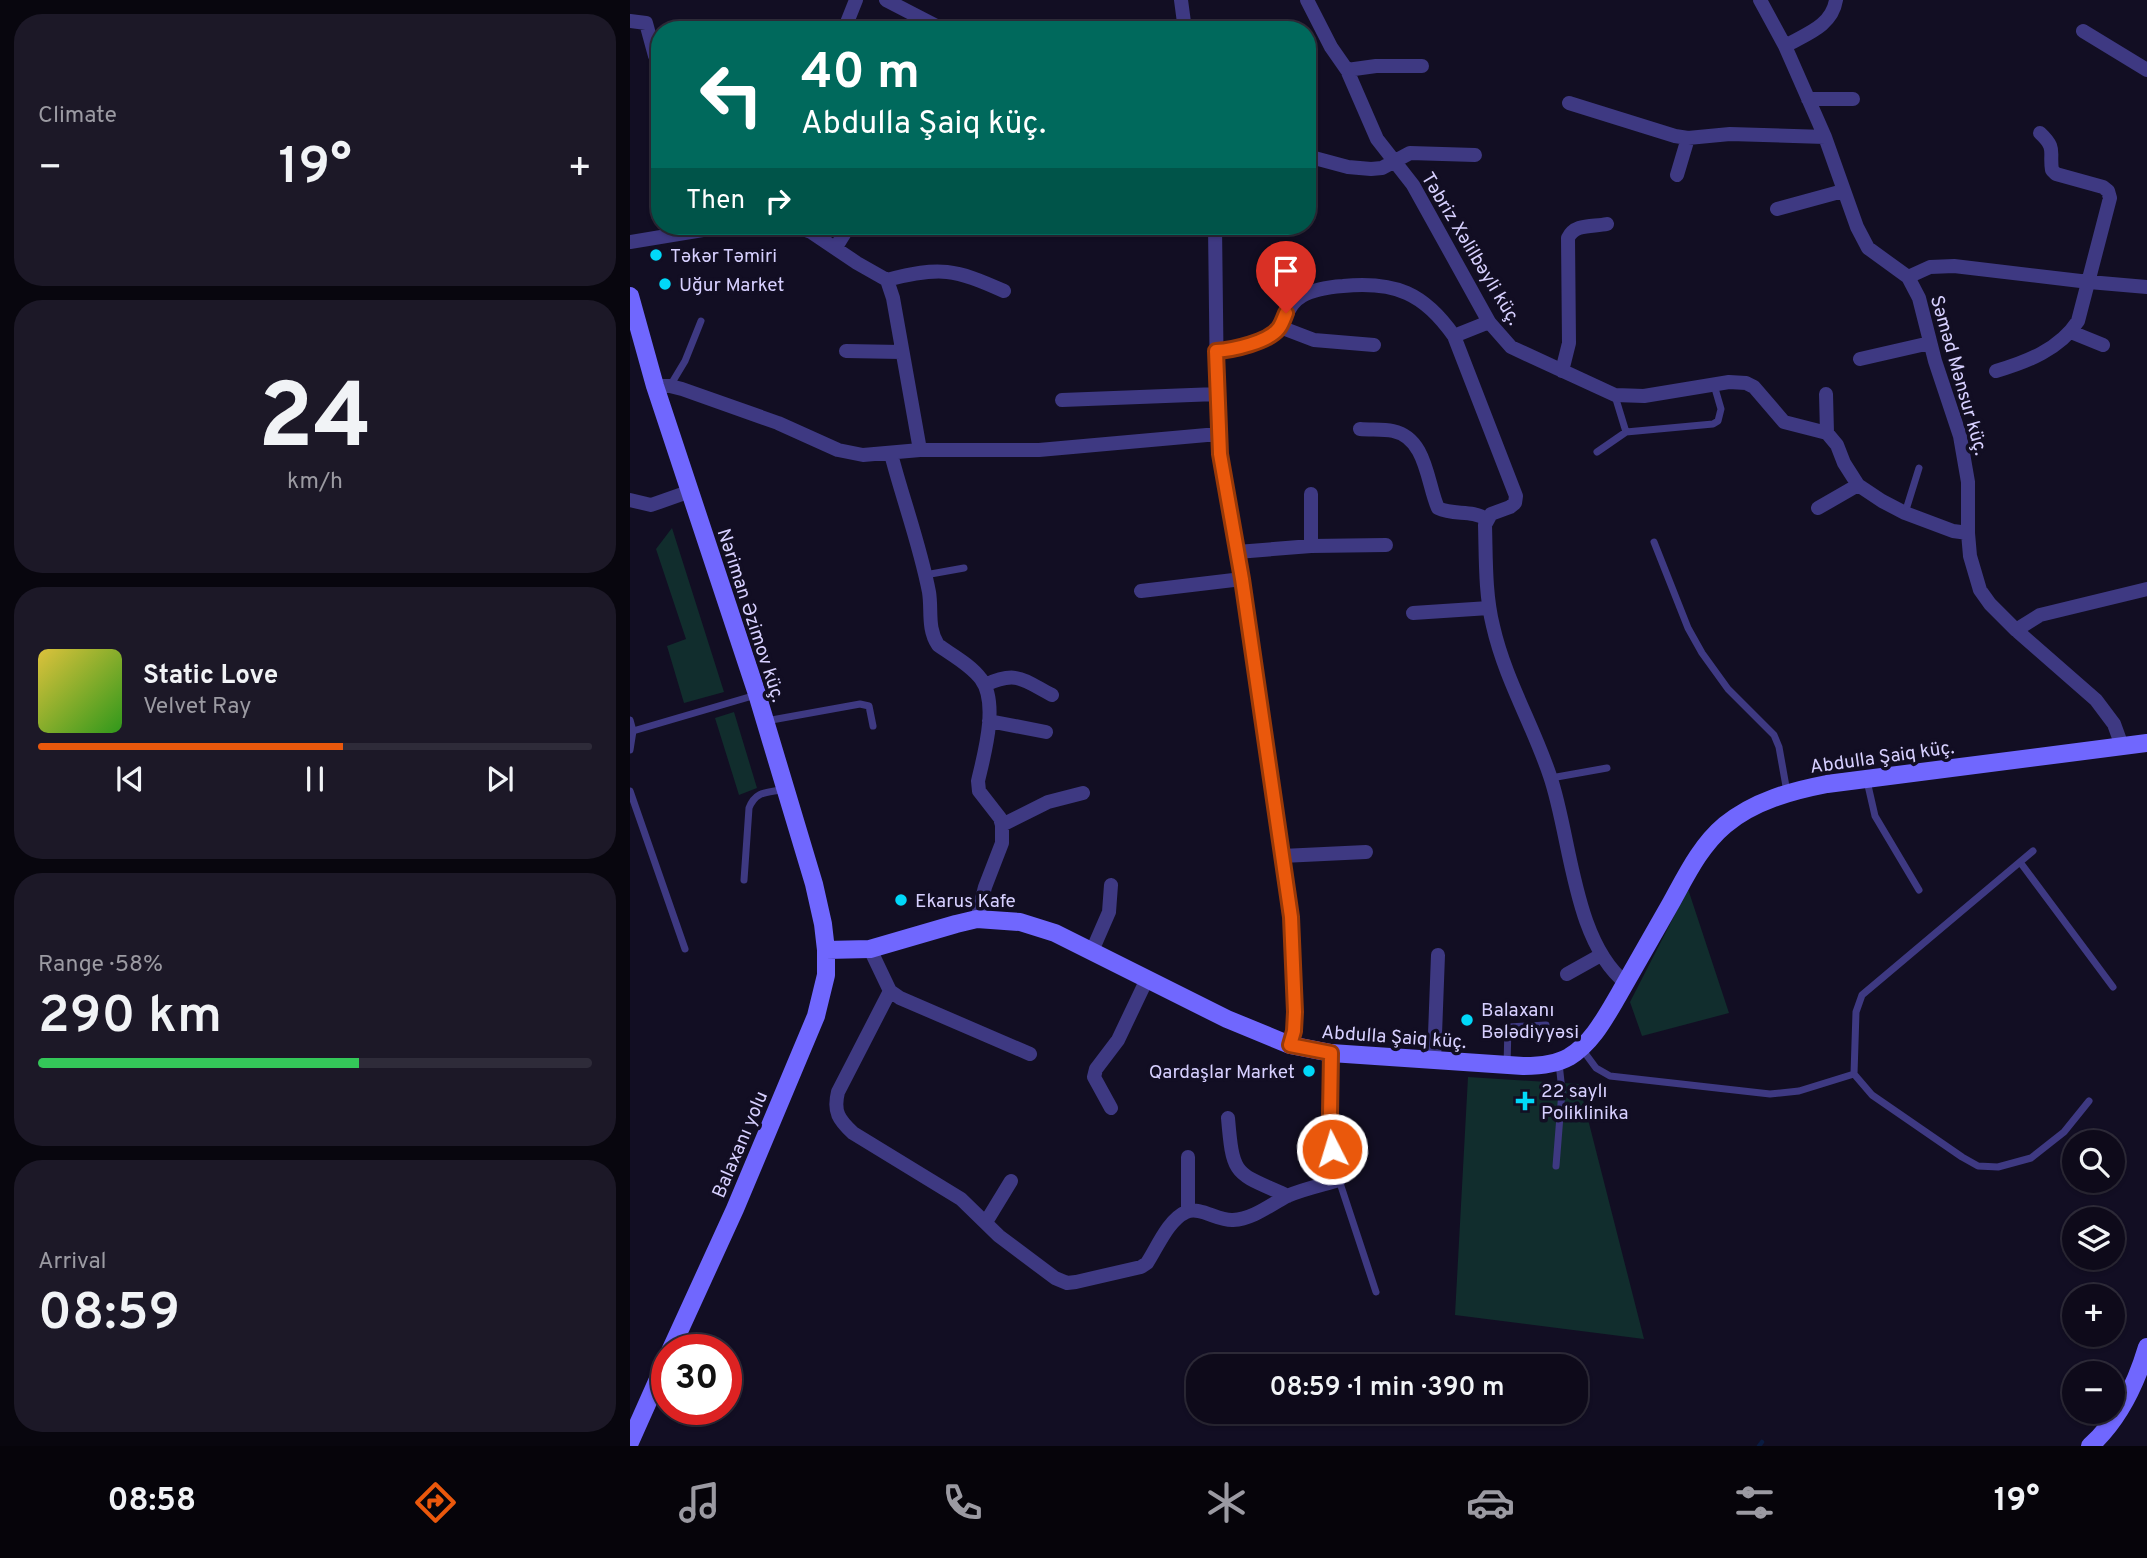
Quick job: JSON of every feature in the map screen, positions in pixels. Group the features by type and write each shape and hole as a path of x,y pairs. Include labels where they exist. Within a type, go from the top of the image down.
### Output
{"street":[{"path":"848,21 856,0"},
{"path":"886,0 927,21"},
{"path":"1181,0 1184,21"},
{"name":"Təbriz Xəlilbəyli küç.","path":"1307,0 1331,47 1347,71 1377,139 1413,185 1489,322 1511,347 1615,395 1644,396 1738,381 1746,383 1754,387 1784,422 1827,433"},
{"name":"Səməd Mənsur küç.","path":"1760,0 1785,46 1825,137 1843,191 1868,248 1908,277 1919,298 1930,343 1960,436 1968,482 1968,533 1974,574 1980,590 2016,630 2096,700 2114,724 2122,746"},
{"path":"1785,46 1822,25 1834,11 1836,0"},
{"path":"630,21 641,20 646,23 651,41"},
{"path":"2082,31 2147,70"},
{"path":"1347,71 1376,66 1423,66"},
{"path":"1808,99 1853,99"},
{"path":"1569,103 1688,138 1730,134 1825,137"},
{"path":"1996,371 2032,359 2071,332 2078,321 2110,198 2103,187 2056,174 2052,170 2053,149 2050,142 2040,134"},
{"path":"1677,175 1688,138"},
{"path":"1316,158 1348,167 1371,169 1382,168 1410,153 1475,155"},
{"path":"1777,209 1843,191"},
{"path":"1562,371 1569,343 1568,238 1572,231 1579,227 1607,224"},
{"path":"630,243 667,235"},
{"path":"816,235 887,280 893,298 919,450"},
{"path":"836,247 843,235"},
{"path":"1215,235 1218,434 1242,579 1294,947 1294,1031 1290,1045"},
{"path":"1908,277 1930,267 1954,265 2147,287"},
{"path":"887,280 910,274 947,271 969,276 1004,291"},
{"path":"1216,351 1235,349 1274,334 1293,303 1300,297 1333,287 1368,284 1384,285 1413,296 1442,319 1454,336 1516,496 1516,503 1486,519 1489,608 1506,671 1551,778 1587,923 1601,955 1614,973 1626,983"},
{"name":"Nəriman Əzimov küç.","path":"630,296 634,322 662,386 688,492 757,694 814,884 826,950"},
{"path":"1454,336 1489,322"},
{"path":"1280,327 1314,340 1374,345"},
{"path":"2071,332 2103,345"},
{"path":"1860,359 1930,343"},
{"path":"846,351 901,352"},
{"path":"662,386 778,423 838,450 863,455 919,450 1016,452 1218,434"},
{"path":"1062,400 1217,394"},
{"path":"1826,394 1827,433 1837,445 1844,463 1858,485 1905,513 1953,531 1968,533"},
{"path":"1360,429 1395,431 1402,435 1422,459 1438,508 1446,512 1475,513 1486,519"},
{"path":"891,454 925,575 933,637 938,645 979,676 989,697 989,721 978,782 979,791 1000,818 1002,842 985,887 978,919"},
{"path":"1818,508 1858,485"},
{"path":"630,500 651,505 688,492"},
{"path":"1311,494 1311,546"},
{"path":"1237,552 1311,546 1386,545"},
{"path":"1141,591 1242,579"},
{"path":"2016,630 2040,615 2147,589"},
{"path":"1413,613 1489,608"},
{"path":"985,685 1003,676 1012,676 1052,695"},
{"path":"989,721 1046,732"},
{"name":"Abdulla Şaiq küç.","path":"826,950 870,949 978,919 1035,925 1227,1019 1290,1045 1331,1053 1534,1066 1559,1062 1581,1049 1602,1024 1706,845 1726,824 1738,816 1787,793 1866,777 2147,743"},
{"path":"1002,825 1048,802 1083,793"},
{"path":"1282,856 1366,852"},
{"path":"1092,951 1109,912 1111,885"},
{"path":"870,949 890,991 900,998 1030,1054"},
{"name":"Balaxanı yolu","path":"678,1334 816,1016 826,975 826,950"},
{"path":"1434,1061 1438,955"},
{"path":"1567,974 1601,955"},
{"path":"1111,1108 1094,1077 1096,1069 1118,1040 1147,979"},
{"path":"890,991 838,1092 835,1102 839,1121 853,1133 961,1199 1043,1271 1067,1283 1141,1267 1147,1263 1176,1219 1188,1211 1234,1220 1270,1207 1288,1196 1339,1180 1332,1149 1331,1053"},
{"path":"1228,1118 1232,1158 1238,1171 1288,1196"},
{"path":"1188,1157 1188,1211"},
{"path":"986,1222 1011,1181"},
{"path":"2090,1446 2108,1427 2123,1405 2133,1387 2147,1347"},
{"path":"630,1442 651,1395"}],"lane":[{"path":"662,386 685,362 701,321"},
{"path":"1597,452 1626,432 1713,424 1718,421 1721,409 1713,385"},
{"path":"1615,395 1626,432"},
{"path":"1905,513 1919,468"},
{"path":"1654,542 1688,628 1702,653 1728,689 1774,735 1779,747 1787,793"},
{"path":"925,575 964,568"},
{"path":"633,731 757,694"},
{"path":"765,721 860,704 869,706 873,726"},
{"path":"630,720 633,731 630,750"},
{"path":"1551,778 1607,768"},
{"path":"1866,777 1875,816 1919,890"},
{"path":"744,880 749,808 753,798 785,789"},
{"path":"630,791 685,949"},
{"path":"2033,851 1862,995 1856,1012 1854,1074 1872,1095 1978,1166 1998,1167 2031,1158 2064,1132 2089,1101"},
{"path":"2020,862 2113,986"},
{"path":"1507,1065 1508,1027 1546,1025"},
{"path":"1581,1049 1596,1068 1611,1076 1770,1094 1809,1088 1854,1074"},
{"path":"1556,1166 1562,1091 1559,1062"},
{"path":"1339,1180 1376,1292"}],"green space":[{"path":"672,528 724,692 684,703 667,646 686,639 656,549"},
{"path":"734,712 757,788 739,795 715,718"},
{"path":"1688,889 1729,1013 1642,1036 1630,1002"},
{"path":"1468,1077 1579,1084 1644,1339 1455,1315"}],"waterway":[{"path":"1759,1446 1762,1442"}],"place":[{"name":"Təkər Təmiri","path":"656,255"},
{"name":"Uğur Market","path":"665,284"},
{"name":"Ekarus Kafe","path":"901,900"},
{"name":"Balaxanı Bələdiyyəsi","path":"1467,1020"},
{"name":"Qardaşlar Market","path":"1309,1071"},
{"name":"22 saylı Poliklinika","path":"1525,1101"}],"route":[{"path":"1286,313 1274,334 1235,349 1216,351 1218,434 1291,917 1295,1012 1290,1045 1331,1053 1329,1091 1332,1149"}]}
